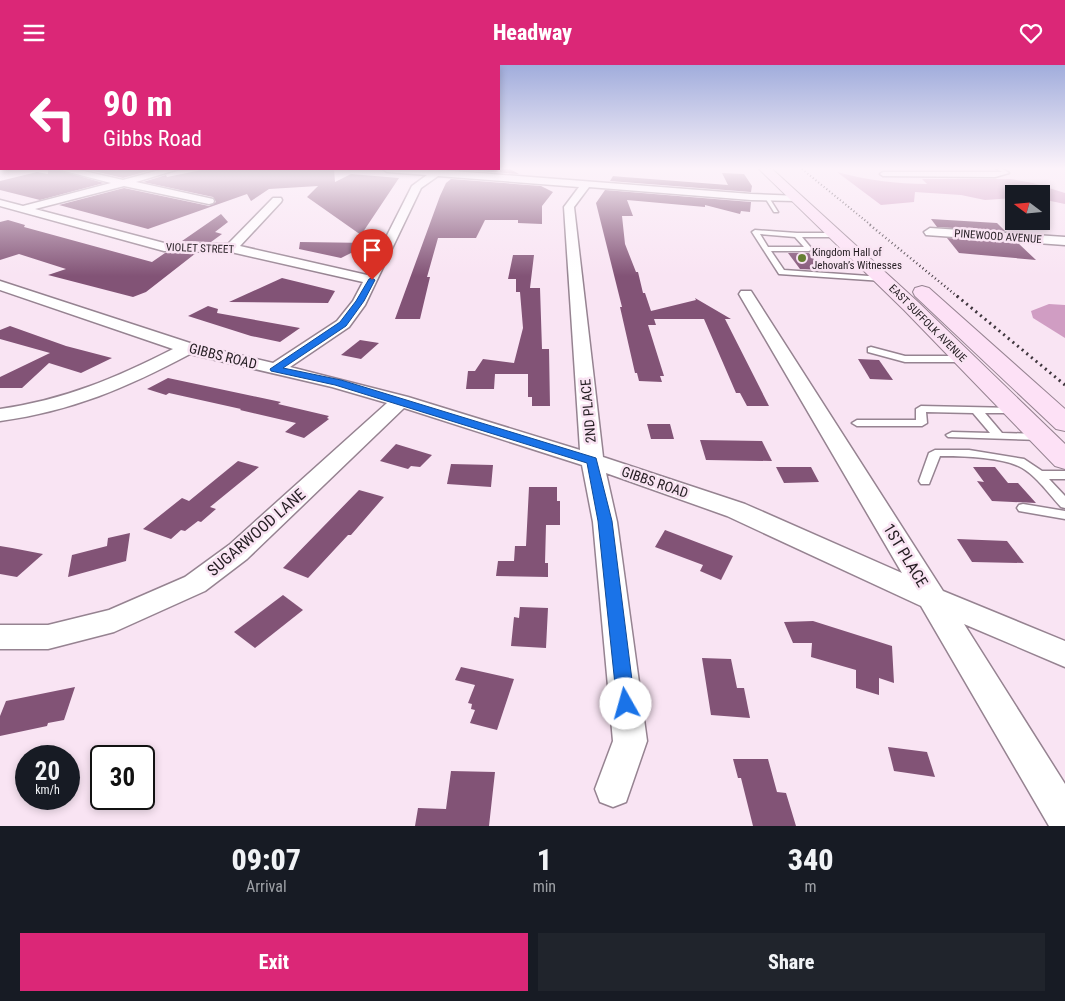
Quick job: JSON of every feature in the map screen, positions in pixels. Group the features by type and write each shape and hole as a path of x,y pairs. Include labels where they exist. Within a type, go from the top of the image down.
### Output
{"main road":[{"name":"EAST SUFFOLK AVENUE","path":"803,205 883,279 1065,460"},
{"name":"EAST SUFFOLK AVENUE","path":"823,205 916,286 1065,423"}],"street":[{"name":"VIOLET STREET","path":"6,205 164,247 231,248 372,280"},
{"path":"0,215 39,205"},
{"path":"231,248 273,205"},
{"path":"275,369 343,324 360,301 372,280 408,205"},
{"name":"2ND PLACE","path":"571,205 569,207 592,461 605,521 630,741 614,789"},
{"name":"PINEWOOD AVENUE","path":"930,232 1065,241"},
{"name":"GIBBS ROAD","path":"0,285 188,347 338,383 592,461 736,511 932,599 1065,654"},
{"name":"1ST PLACE","path":"746,294 1065,818"},
{"path":"0,415 23,412 75,400 116,385 188,347"},
{"name":"SUGARWOOD LANE","path":"0,637 48,637 114,620 195,584 238,552 401,401"}],"lane":[{"path":"771,205 776,211"},
{"path":"836,235 755,232 782,272 883,279"},
{"path":"767,249 809,249 797,235"},
{"path":"871,350 906,359 964,359"},
{"path":"857,423 922,423 921,409 1016,411"},
{"path":"976,410 999,436"},
{"path":"952,435 1042,437"},
{"path":"925,481 935,453 969,453 1020,462 1039,475 1065,504"},
{"path":"1039,475 1065,475"},
{"path":"1023,509 1065,515"}],"shaded area":[{"path":"1049,304 1065,305 1065,338 1033,318 1031,311"}],"building":[{"path":"59,205 202,205 217,205 148,229"},
{"path":"318,205 381,205 361,235"},
{"path":"437,205 543,205 542,224 518,223 518,220 485,220 476,238 438,238 427,277 430,277 420,319 395,319"},
{"path":"596,205 629,205 633,216 622,216 625,244 636,272 638,272 643,293 645,293 651,311 696,300 695,298 731,319 725,319 769,406 747,406 740,393 736,393 704,319 654,319 656,325 648,325 664,376 660,376 662,382 639,381 637,373 635,373 620,307 622,307"},
{"path":"677,205 751,205 750,212 741,211 740,214 705,205 705,207"},
{"path":"221,214 228,222 215,232 222,234 211,242 182,241"},
{"path":"931,219 997,223 1005,231 937,227"},
{"path":"8,220 25,225 24,227 152,262 165,253 196,253 146,292 133,297 48,275 66,269 19,254 0,260 0,222"},
{"path":"947,238 1018,243 1036,260 959,253"},
{"path":"300,242 371,243 341,258 299,249"},
{"name":"Kingdom Hall of Jehovah’s Witnesses","path":"788,253 809,253 823,270 800,269"},
{"path":"513,255 534,255 530,288 540,288 542,349 549,349 550,406 532,406 532,397 528,397 528,374 495,374 494,389 466,389 468,371 475,371 483,359 514,363 523,328 520,292 516,292 516,279 508,279"},
{"path":"282,278 335,291 328,303 229,302"},
{"path":"208,306 218,309 217,313 300,328 280,342 251,336 188,316"},
{"path":"10,326 66,346 112,358 81,373 49,363 22,388 0,388 0,377 50,353 0,339 0,330"},
{"path":"360,340 379,343 361,359 341,355"},
{"path":"858,359 879,360 893,380 870,379"},
{"path":"168,378 281,402 278,404 329,416 327,418 329,419 304,438 285,432 296,423 169,393 166,395 147,389"},
{"path":"647,424 670,424 674,439 651,439"},
{"path":"700,440 762,441 772,461 706,460"},
{"path":"396,444 432,455 420,467 411,466 408,469 380,461"},
{"path":"238,461 259,467 210,507 216,509 201,522 198,521 185,531 181,530 171,539 143,529 182,498 189,501"},
{"path":"451,464 493,465 491,487 447,484"},
{"path":"776,467 811,467 819,482 784,483"},
{"path":"973,467 995,467 1008,483 1018,483 1036,503 992,501 977,481 984,482"},
{"path":"529,487 557,487 557,501 560,501 560,525 546,525 545,563 548,563 548,577 496,576 498,561 514,561 515,546 526,546"},
{"path":"359,490 384,497 351,535 348,535 308,578 283,568"},
{"path":"665,530 733,556 721,580 700,571 703,565 655,547"},
{"path":"130,533 126,561 68,577 72,555 107,546 108,538"},
{"path":"957,539 1007,541 1024,563 972,562"},
{"path":"0,546 43,554 17,577 0,574"},
{"path":"283,595 303,610 255,648 234,632"},
{"path":"520,607 548,608 546,648 511,646 514,617 519,618"},
{"path":"813,621 892,646 894,683 879,678 879,695 856,688 856,670 811,657 812,643 793,643 784,622"},
{"path":"702,658 731,659 737,688 744,688 750,718 711,715"},
{"path":"461,667 514,679 497,730 470,723 475,710 471,709 472,704 468,703 475,685 455,680"},
{"path":"75,687 64,720 48,723 47,726 0,736 0,716 6,701"},
{"path":"888,747 927,752 935,777 894,771"},
{"path":"733,759 768,759 777,792 786,793 796,826 753,826 741,778 738,778"},
{"path":"451,771 495,772 489,826 415,826 418,808 446,809"}],"railway":[{"path":"846,205 872,226"},
{"path":"870,225 958,297"},
{"path":"957,296 1065,385"}],"place":[{"name":"Kingdom Hall of Jehovah’s Witnesses","path":"802,258"}],"route":[{"path":"372,280 360,301 343,324 275,369 338,383 401,401 592,461 605,521 626,704"}]}
